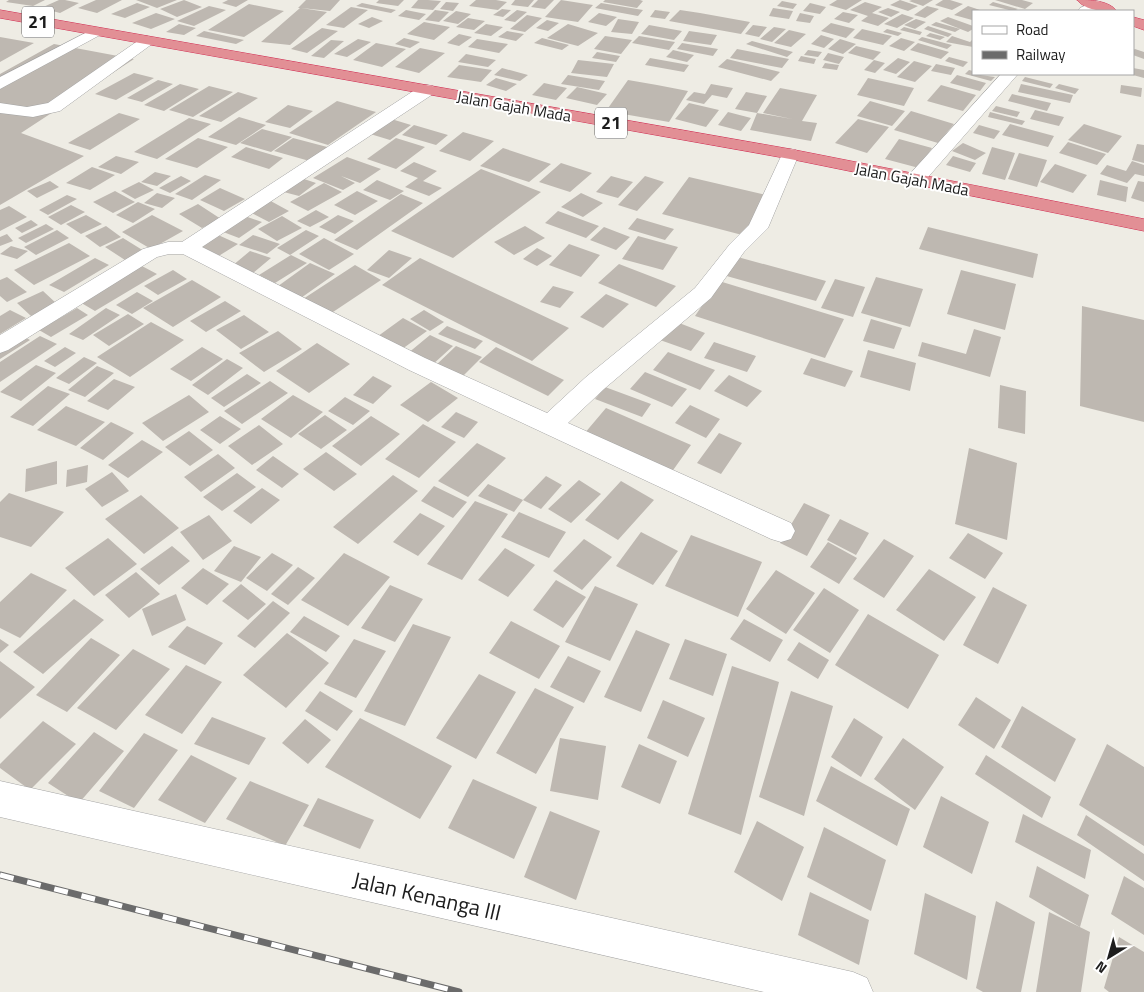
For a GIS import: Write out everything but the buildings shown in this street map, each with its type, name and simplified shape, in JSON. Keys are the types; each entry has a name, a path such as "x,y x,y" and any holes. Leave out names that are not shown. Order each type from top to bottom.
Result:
{"highway":[{"path":"1088,5 1106,10"},
{"name":"Jalan Gajah Mada","path":"0,14 76,29 790,154 1144,225"}],"street":[{"path":"0,71 76,29"},
{"path":"0,84 95,32"},
{"path":"0,108 29,114 41,113 54,107 147,41"},
{"path":"916,180 1009,75"},
{"path":"187,248 427,90"},
{"path":"550,425 595,383 703,293 737,248 758,228 790,154"},
{"path":"0,345 150,253 168,248 187,248 417,364 781,531"},
{"name":"Jalan Kenanga III","path":"0,799 853,992"}],"railway":[{"path":"0,875 459,992"}]}
